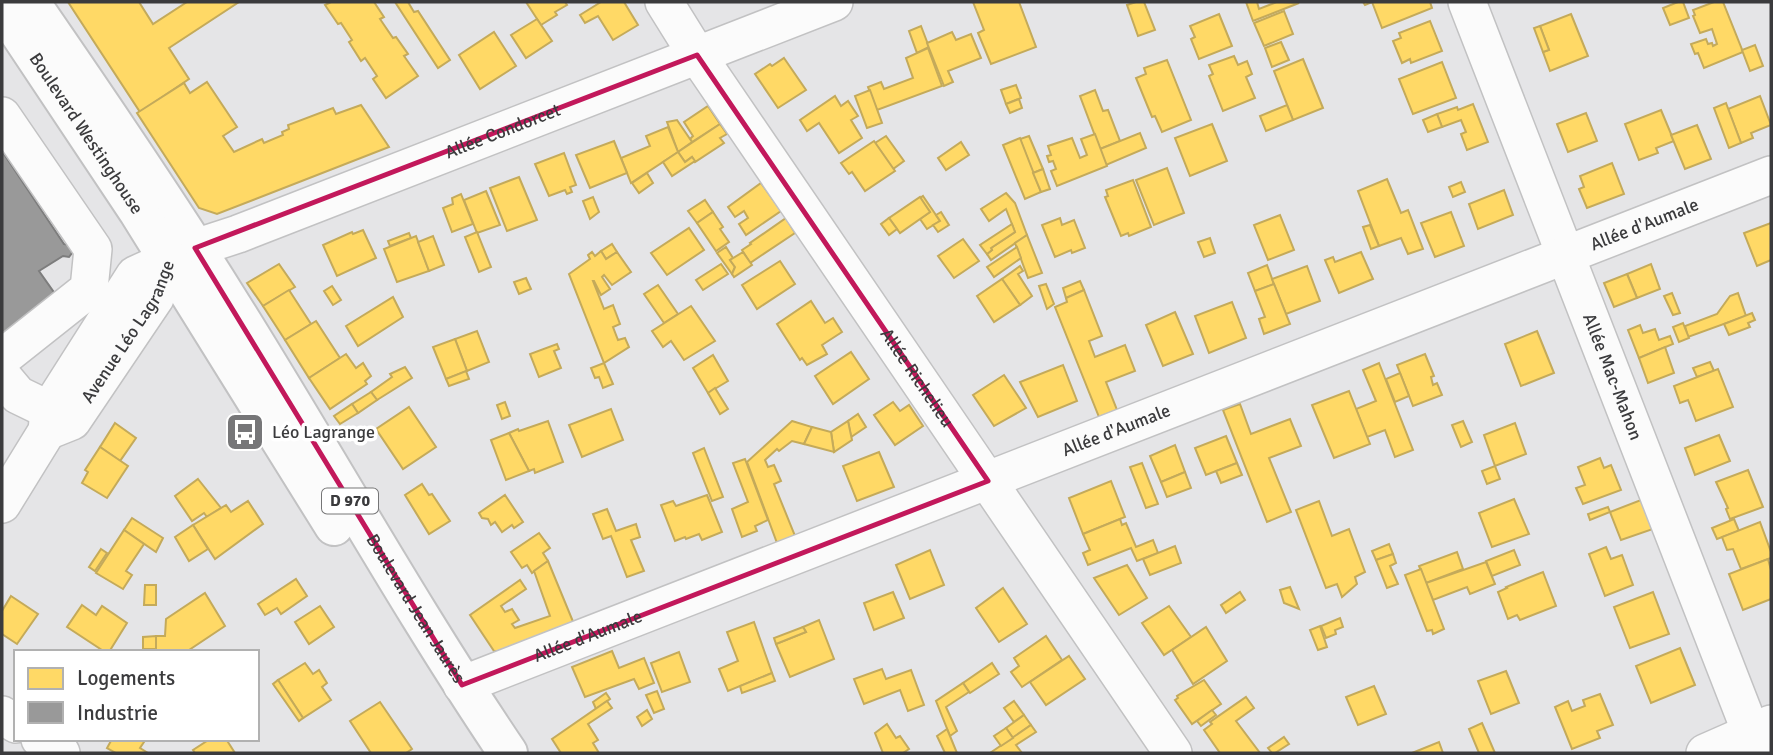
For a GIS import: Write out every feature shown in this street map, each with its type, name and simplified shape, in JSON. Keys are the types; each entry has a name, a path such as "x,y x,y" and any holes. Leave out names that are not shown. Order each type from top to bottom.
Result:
{"main road":[{"name":"Boulevard Westinghouse","path":"30,2 163,196 182,254"},
{"name":"Boulevard Westinghouse","path":"2,7 182,254"},
{"name":"Boulevard Jean Jaurès","path":"182,254 228,299 462,685 508,753"},
{"name":"Boulevard Jean Jaurès","path":"182,254 422,668 477,753"}],"street":[{"name":"Allée Richelieu","path":"664,2 697,55 1173,753"},
{"name":"Allée Condorcet","path":"182,254 834,2"},
{"name":"Allée Mac-Mahon","path":"1467,2 1565,255 1760,737"},
{"path":"2,116 93,249 89,289 2,358"},
{"name":"Allée d'Aumale","path":"462,685 1771,174"},
{"name":"Avenue Léo Lagrange","path":"6,488 135,275 182,254"},
{"path":"2,376 18,395 48,421"},
{"path":"1705,753 1760,737"},
{"path":"43,741 61,753"}],"highlighted area":[{"path":"697,55 988,481 462,685 195,248"}],"building: Logements":[{"path":"68,2 139,2 153,24 187,2 239,2 169,48 189,79 140,112"},
{"path":"331,2 374,2 384,17 380,19 408,54 404,56 418,76 386,98 373,79 377,76 365,58 361,61 349,42 352,40 325,5"},
{"path":"395,2 408,2 414,12 418,11 450,60 438,68"},
{"path":"526,2 565,2 567,5 541,25"},
{"path":"601,2 624,2 638,25 613,40 598,16 585,23 580,15"},
{"path":"973,2 1019,2 1036,47 991,64 978,33 984,30"},
{"path":"1144,2 1155,30 1138,36 1127,5"},
{"path":"1246,2 1257,2 1259,9 1277,2 1299,3 1253,21"},
{"path":"1372,2 1430,2 1432,8 1382,28"},
{"path":"1683,2 1689,18 1670,25 1663,8"},
{"path":"1714,2 1723,2 1743,52 1704,68 1691,44 1706,39 1708,44 1717,44 1712,29 1700,33 1693,10"},
{"path":"1284,11 1293,34 1264,46 1254,23"},
{"path":"1219,14 1232,46 1199,59 1191,39 1195,37 1190,26"},
{"path":"1571,14 1588,56 1550,71 1543,52 1549,50 1540,26"},
{"path":"537,19 552,41 526,58 511,35"},
{"path":"1430,21 1442,51 1411,63 1410,59 1402,63 1393,41 1401,38 1399,33"},
{"path":"921,26 929,47 917,53 909,31"},
{"path":"1540,26 1549,50 1543,52 1534,28"},
{"path":"494,32 516,66 480,89 459,55"},
{"path":"952,32 956,40 971,34 981,58 948,71 953,82 944,86 927,43"},
{"path":"1281,42 1289,60 1272,67 1265,48"},
{"path":"1755,45 1763,66 1750,71 1742,50"},
{"path":"928,48 942,86 877,110 868,87 881,82 884,89 913,78 906,58"},
{"path":"1234,56 1238,65 1247,61 1252,74 1246,77 1255,98 1223,111 1209,76 1213,74 1209,65"},
{"path":"784,58 806,90 778,108 755,74"},
{"path":"1303,59 1323,108 1293,120 1274,71"},
{"path":"1167,60 1191,120 1162,132 1155,116 1152,117 1136,78 1146,74 1144,68"},
{"path":"1442,62 1456,98 1413,114 1399,79"},
{"path":"207,82 237,127 223,136 234,152 262,139 264,143 283,135 282,132 289,129 288,125 333,108 336,114 361,105 389,147 217,214 199,208 137,113 184,83 190,93"},
{"path":"1016,85 1021,98 1006,104 1001,90"},
{"path":"870,90 882,123 867,128 855,96"},
{"path":"1095,90 1103,111 1108,110 1120,141 1100,149 1080,96"},
{"path":"835,96 841,106 848,101 858,116 851,120 862,138 839,153 819,123 807,131 800,120"},
{"path":"1760,96 1771,125 1751,133 1753,138 1741,143 1728,109"},
{"path":"1019,99 1022,108 1010,113 1006,104"},
{"path":"1726,103 1741,143 1729,148 1714,108"},
{"path":"1473,104 1488,142 1467,150 1461,134 1466,132 1461,120 1442,127 1437,114"},
{"path":"1287,105 1293,120 1266,131 1260,116"},
{"path":"708,106 720,124 692,142 690,139 693,136 684,122"},
{"path":"1661,110 1674,141 1656,148 1658,153 1639,160 1625,124"},
{"path":"1586,113 1597,141 1568,152 1557,124"},
{"path":"1437,114 1442,127 1428,132 1423,120"},
{"path":"677,120 692,142 678,152 667,122"},
{"path":"720,124 727,134 720,138 724,143 695,162 692,157 685,162 678,152"},
{"path":"1212,124 1227,161 1190,176 1175,138"},
{"path":"1697,125 1711,159 1685,169 1671,135"},
{"path":"668,127 678,152 631,183 621,158 650,146 646,136"},
{"path":"1140,133 1146,148 1106,165 1100,149"},
{"path":"1095,134 1107,166 1057,186 1051,171 1056,169 1047,156 1051,155 1048,146 1072,138 1080,158 1087,155 1081,139"},
{"path":"886,136 904,161 893,169 875,143"},
{"path":"1029,136 1043,169 1033,173 1020,139"},
{"path":"1020,138 1041,192 1025,199 1003,145"},
{"path":"614,141 627,173 590,188 576,155"},
{"path":"874,141 895,171 865,191 852,172 849,174 841,163"},
{"path":"961,142 969,155 946,170 938,158"},
{"path":"678,152 685,162 692,157 695,161 672,176 663,162"},
{"path":"564,153 576,185 570,187 572,192 567,194 565,190 549,196 535,164"},
{"path":"1612,163 1624,194 1587,208 1579,189 1584,187 1580,176"},
{"path":"1167,168 1184,213 1154,225 1136,180"},
{"path":"1043,169 1050,189 1041,192 1033,173"},
{"path":"647,173 653,183 639,193 632,183"},
{"path":"519,177 537,220 507,231 490,188"},
{"path":"1387,179 1401,213 1408,210 1423,249 1408,254 1401,238 1379,246 1358,191"},
{"path":"1133,180 1151,227 1129,236 1128,233 1121,236 1105,197 1108,196 1106,190"},
{"path":"1461,182 1465,192 1453,197 1449,187"},
{"path":"761,183 781,211 746,235 739,224 748,218 744,211 735,217 728,207"},
{"path":"1504,190 1513,215 1478,229 1469,204"},
{"path":"486,191 500,225 477,233 464,200"},
{"path":"1006,193 1015,203 1027,235 991,260 987,254 991,248 1015,232 1006,209 989,221 981,209"},
{"path":"461,194 473,224 452,232 443,208 453,204 452,198"},
{"path":"923,196 940,221 927,229 920,219 930,212 920,198"},
{"path":"593,197 599,212 590,219 583,201"},
{"path":"920,197 930,212 900,233 889,218"},
{"path":"705,200 713,212 697,223 688,211"},
{"path":"713,212 729,242 716,251 697,223"},
{"path":"941,212 949,225 938,232 933,225 940,221 936,215"},
{"path":"1451,212 1464,246 1435,257 1421,223"},
{"path":"1280,215 1294,250 1268,260 1254,225"},
{"path":"786,218 795,233 750,263 742,250"},
{"path":"889,218 897,229 889,235 881,224"},
{"path":"1060,218 1062,225 1074,220 1085,248 1072,253 1071,250 1055,257 1042,225"},
{"path":"1771,223 1771,260 1757,266 1744,233"},
{"path":"1012,224 1015,232 991,248 987,254 980,245"},
{"path":"1370,225 1379,246 1371,249 1363,227"},
{"path":"689,228 704,250 667,275 651,253"},
{"path":"363,230 376,258 337,276 323,245"},
{"path":"477,232 491,267 479,272 465,237"},
{"path":"409,233 411,238 390,246 388,241"},
{"path":"1027,235 1042,273 1028,278 1015,243"},
{"path":"416,236 429,271 397,282 384,249"},
{"path":"433,236 444,265 429,271 418,242"},
{"path":"1210,238 1215,253 1204,257 1198,242"},
{"path":"963,239 979,261 954,278 938,256"},
{"path":"612,244 617,252 606,259 601,251"},
{"path":"726,247 735,267 732,274 717,253"},
{"path":"1017,247 1021,258 994,277 987,267"},
{"path":"601,251 606,259 617,252 631,272 612,285 604,275 602,277 610,289 601,295 593,281 604,309 613,305 620,324 613,327 618,340 625,338 629,347 604,363 569,274 590,259 588,255 592,252 595,256"},
{"path":"743,252 752,265 734,277 732,274 735,267 730,260"},
{"path":"1361,252 1373,279 1339,293 1325,260 1333,257 1335,262"},
{"path":"780,261 795,284 757,309 742,285"},
{"path":"279,264 295,287 263,306 247,283"},
{"path":"721,264 728,274 703,290 696,280"},
{"path":"1651,264 1660,289 1637,298 1627,274"},
{"path":"1267,265 1274,284 1255,291 1248,273"},
{"path":"1020,266 1023,271 1018,274 1032,296 1020,305 1002,279"},
{"path":"1307,266 1320,301 1286,314 1272,279"},
{"path":"1627,274 1637,298 1614,307 1604,283"},
{"path":"526,278 531,289 519,294 514,282"},
{"path":"1002,279 1020,305 994,322 977,296"},
{"path":"1080,281 1084,290 1066,298 1063,288"},
{"path":"1046,284 1054,304 1047,309 1039,286"},
{"path":"1274,284 1290,324 1264,334 1259,319 1265,317 1255,291"},
{"path":"658,285 678,314 664,323 644,294"},
{"path":"332,286 341,300 333,305 324,291"},
{"path":"289,290 311,324 285,340 263,306"},
{"path":"1084,290 1102,336 1089,341 1095,357 1125,345 1135,371 1106,382 1117,410 1099,417 1055,307 1067,302 1066,298"},
{"path":"1672,293 1680,313 1673,315 1664,296"},
{"path":"1738,293 1746,316 1688,337 1685,326 1717,314 1730,296"},
{"path":"393,297 403,317 358,346 346,326"},
{"path":"811,301 825,323 833,318 842,332 822,345 827,354 807,365 802,358 800,360 777,324"},
{"path":"1232,302 1246,338 1209,353 1195,316"},
{"path":"691,306 715,341 684,360 671,341 663,347 652,331"},
{"path":"1175,312 1193,354 1163,366 1146,325"},
{"path":"1752,313 1755,320 1748,323 1750,327 1729,335 1724,324"},
{"path":"316,321 340,358 309,378 285,340"},
{"path":"1683,323 1689,338 1679,342 1673,327"},
{"path":"1640,325 1643,333 1655,329 1659,340 1670,336 1673,344 1639,358 1628,330"},
{"path":"477,331 489,362 467,371 455,339"},
{"path":"1537,331 1554,373 1521,386 1505,344"},
{"path":"455,339 467,371 446,379 433,347"},
{"path":"557,344 559,349 554,351 561,368 539,377 530,354"},
{"path":"1665,347 1674,373 1648,383 1639,358"},
{"path":"851,352 869,379 833,404 815,376"},
{"path":"346,354 356,368 363,363 371,376 365,381 367,384 330,409 309,378"},
{"path":"1425,354 1434,376 1431,377 1433,385 1437,383 1442,395 1413,406 1397,365"},
{"path":"713,355 728,381 708,393 693,368"},
{"path":"1710,362 1714,371 1697,377 1693,368"},
{"path":"604,363 613,384 603,388 599,377 595,378 591,368"},
{"path":"1379,363 1413,450 1395,457 1385,430 1367,437 1356,409 1376,401 1363,370"},
{"path":"1063,365 1077,401 1038,417 1020,382"},
{"path":"405,367 412,378 377,400 371,392 392,377 390,374"},
{"path":"1718,369 1733,407 1696,421 1688,400 1680,403 1674,386"},
{"path":"466,371 469,379 449,386 446,379"},
{"path":"1400,373 1409,396 1395,402 1386,379"},
{"path":"1004,375 1026,408 994,426 973,395"},
{"path":"715,388 728,409 720,414 708,393"},
{"path":"1349,391 1370,444 1334,458 1312,405"},
{"path":"371,392 377,400 358,413 352,404"},
{"path":"505,402 510,416 502,419 497,405"},
{"path":"893,402 900,411 909,405 923,426 895,445 874,415"},
{"path":"352,404 358,413 340,424 334,416"},
{"path":"1240,404 1251,434 1290,419 1301,446 1269,458 1291,512 1267,522 1223,410"},
{"path":"409,407 436,447 403,469 376,429"},
{"path":"611,409 623,440 582,457 569,425"},
{"path":"858,414 866,427 851,437 848,421"},
{"path":"548,421 563,462 535,473 534,469 529,471 509,433"},
{"path":"792,421 812,427 804,444 792,441 765,460 768,467 774,465 781,481 774,484 795,536 777,543 747,462"},
{"path":"848,421 852,440 834,452 831,432"},
{"path":"1463,421 1472,442 1461,447 1452,425"},
{"path":"115,423 136,438 120,461 100,447"},
{"path":"1515,423 1526,454 1495,466 1484,435"},
{"path":"812,427 831,432 834,452 804,444"},
{"path":"509,433 529,471 506,480 491,440"},
{"path":"1719,435 1730,461 1695,475 1685,448"},
{"path":"1226,436 1237,463 1206,475 1195,448"},
{"path":"1175,445 1185,472 1161,482 1150,456"},
{"path":"100,447 128,466 107,498 82,483 88,472 85,470"},
{"path":"704,448 723,497 712,501 693,453"},
{"path":"879,452 894,487 857,501 843,466"},
{"path":"1600,458 1604,468 1611,465 1621,490 1583,504 1576,488 1585,485 1578,467"},
{"path":"745,459 768,520 755,526 757,531 742,537 732,509 748,502 733,463"},
{"path":"1142,463 1158,504 1146,508 1130,467"},
{"path":"1237,463 1242,475 1221,483 1216,471"},
{"path":"1495,466 1500,479 1487,484 1482,471"},
{"path":"1748,470 1763,507 1730,519 1716,482"},
{"path":"1185,472 1191,488 1167,497 1161,482"},
{"path":"198,479 221,508 207,517 204,513 192,521 175,496"},
{"path":"1111,481 1125,517 1083,534 1069,498"},
{"path":"422,484 450,521 429,534 405,495"},
{"path":"505,495 523,522 502,532 495,522 491,525 488,519 482,518 479,513"},
{"path":"707,495 722,532 702,540 699,534 675,541 661,505 673,501 676,506"},
{"path":"1514,499 1529,534 1492,547 1479,513"},
{"path":"1641,500 1653,529 1621,540 1610,512"},
{"path":"248,501 263,524 215,559 193,525 226,505 231,512"},
{"path":"1319,501 1332,536 1349,529 1365,572 1355,577 1357,584 1342,597 1337,584 1326,588 1296,510"},
{"path":"1608,507 1610,512 1590,520 1588,514"},
{"path":"607,509 616,531 636,524 640,537 631,540 644,571 627,577 611,536 603,539 593,514"},
{"path":"132,518 163,538 156,552 124,530"},
{"path":"1120,519 1122,525 1126,523 1136,547 1153,540 1158,553 1137,561 1131,548 1088,565 1083,553 1090,550 1083,534"},
{"path":"1734,519 1739,531 1717,539 1712,528"},
{"path":"1760,522 1771,558 1741,569 1733,549 1727,550 1722,537"},
{"path":"193,525 208,549 189,561 175,537"},
{"path":"124,530 144,544 126,571 132,575 123,589 96,573"},
{"path":"539,533 550,548 543,553 548,561 532,573 527,565 522,568 511,552"},
{"path":"1389,544 1393,554 1376,560 1372,551"},
{"path":"1175,546 1181,563 1150,575 1143,559"},
{"path":"1606,547 1611,559 1622,555 1633,585 1605,596 1589,554"},
{"path":"101,549 107,553 95,571 89,567"},
{"path":"930,550 944,585 910,599 896,565"},
{"path":"1514,550 1520,565 1492,576 1486,561"},
{"path":"1457,552 1463,569 1426,583 1419,566"},
{"path":"1393,554 1396,563 1390,566 1398,584 1387,588 1376,560"},
{"path":"1768,559 1771,570 1771,599 1743,610 1729,574"},
{"path":"548,561 574,624 501,652 494,651 470,615 520,580 526,589 501,606 505,612 512,609 519,620 512,624 515,628 550,616 534,571"},
{"path":"1486,562 1495,584 1470,594 1467,587 1433,600 1426,583"},
{"path":"1127,565 1147,598 1119,615 1094,578"},
{"path":"1421,569 1444,629 1433,634 1432,630 1427,631 1405,575"},
{"path":"1543,572 1556,606 1520,620 1517,615 1508,619 1498,592"},
{"path":"296,579 307,596 281,614 277,608 265,615 258,604"},
{"path":"145,585 156,585 156,605 144,605"},
{"path":"1290,587 1299,609 1284,603 1280,590"},
{"path":"1003,588 1027,624 999,642 976,608"},
{"path":"893,592 904,618 874,630 864,603"},
{"path":"1240,592 1245,600 1226,613 1221,605"},
{"path":"1653,592 1669,634 1630,648 1614,607"},
{"path":"205,593 225,626 189,650 156,650 156,636 165,636 166,619"},
{"path":"11,596 38,614 17,644 2,634 2,611"},
{"path":"82,605 96,615 102,606 127,623 110,650 102,650 67,627"},
{"path":"320,606 334,627 309,644 295,622"},
{"path":"1169,606 1191,637 1164,655 1142,623"},
{"path":"1340,618 1343,627 1326,638 1321,626"},
{"path":"819,620 834,659 790,677 776,644 806,632 803,627"},
{"path":"754,622 772,673 728,691 719,669 738,661 727,632"},
{"path":"1320,626 1327,647 1318,650 1310,630"},
{"path":"803,627 806,632 776,644 774,638"},
{"path":"1206,627 1227,661 1193,684 1172,650"},
{"path":"156,636 156,649 143,649 143,637"},
{"path":"1046,636 1062,660 1022,687 1011,672 1019,666 1014,658"},
{"path":"1680,648 1695,685 1651,703 1636,666"},
{"path":"612,651 619,668 644,658 654,683 639,689 634,679 585,697 572,667"},
{"path":"679,652 690,682 662,692 651,663"},
{"path":"1069,656 1085,679 1046,705 1030,682"},
{"path":"305,663 313,674 319,670 327,683 322,687 331,700 303,718 278,680"},
{"path":"992,663 999,674 970,693 963,683"},
{"path":"882,669 886,679 911,670 924,705 908,711 900,690 864,704 854,679"},
{"path":"1506,671 1519,703 1491,714 1478,681"},
{"path":"772,673 775,681 742,693 740,686"},
{"path":"278,680 303,718 299,721 273,684"},
{"path":"1204,680 1221,704 1192,724 1175,700 1177,696"},
{"path":"963,683 969,692 946,707 957,731 950,736 936,701"},
{"path":"1374,686 1386,714 1358,725 1346,697"},
{"path":"657,691 664,709 654,713 646,695"},
{"path":"606,693 610,699 596,709 593,702"},
{"path":"1600,694 1613,725 1597,731 1600,738 1572,749 1555,707 1568,701 1572,711 1585,706 1583,700"},
{"path":"1246,697 1254,708 1236,721 1260,753 1220,753 1204,730 1212,724 1210,722"},
{"path":"607,701 612,708 588,724 598,740 593,743 599,753 561,753 552,739"},
{"path":"1014,701 1024,715 1014,722 1004,708"},
{"path":"380,702 412,749 406,753 371,753 350,721"},
{"path":"647,710 652,719 642,726 637,717"},
{"path":"1212,710 1216,715 1201,726 1197,721"},
{"path":"1024,715 1031,725 1013,738 1006,728"},
{"path":"1482,723 1495,753 1479,753 1469,729"},
{"path":"887,724 896,738 900,736 909,749 903,753 883,753 875,733"},
{"path":"1031,725 1036,732 1016,745 1022,753 990,753"},
{"path":"1006,728 1013,738 1001,746 994,736"},
{"path":"947,729 957,753 945,753 937,736"},
{"path":"1284,737 1289,744 1272,753 1268,748"},
{"path":"111,741 145,741 140,748 148,753 116,753 107,748"},
{"path":"207,741 227,741 235,753 195,753 193,750"},
{"path":"1439,742 1443,753 1412,753"}],"building: Industrie":[{"path":"2,151 64,244 73,248 69,257 63,256 39,271 58,298 2,335"}],"place":[{"name":"Léo Lagrange","path":"245,432"}]}
